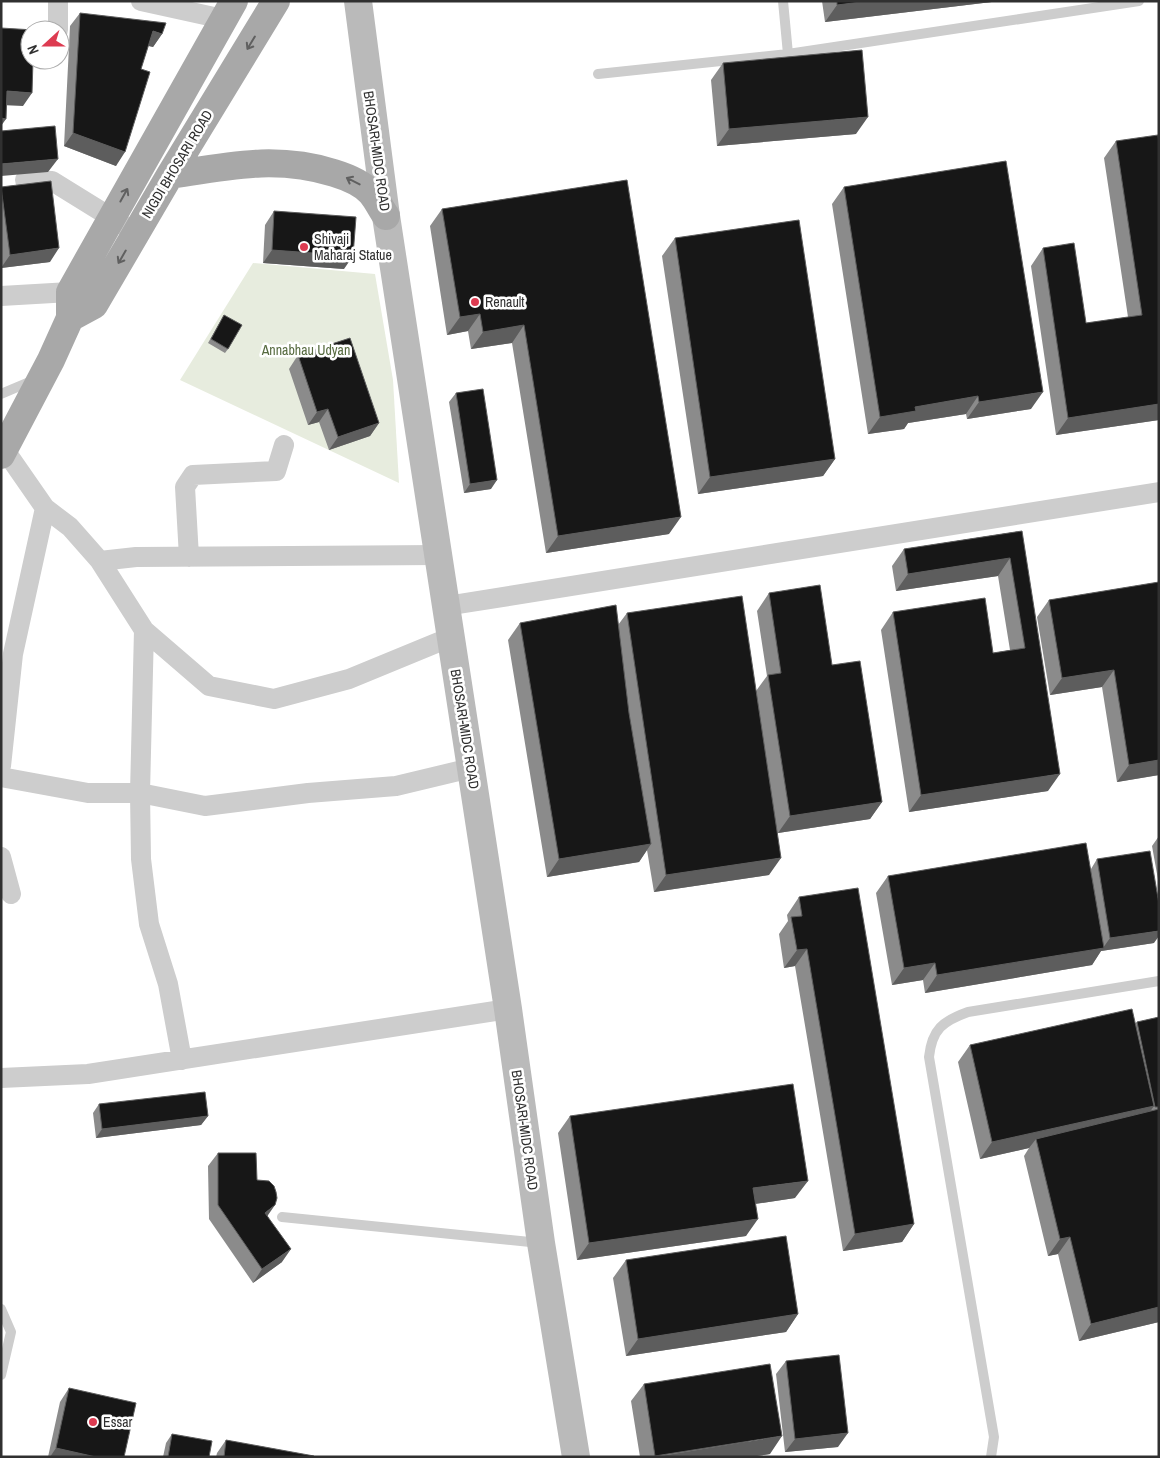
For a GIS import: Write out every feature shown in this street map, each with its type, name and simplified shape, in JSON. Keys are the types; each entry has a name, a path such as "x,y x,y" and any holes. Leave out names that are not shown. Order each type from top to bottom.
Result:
{"main road":[{"name":"NIGDI BHOSARI ROAD","path":"70,305 94,305 170,175 276,1"},
{"name":"NIGDI BHOSARI ROAD","path":"3,452 42,377 70,305 112,218 228,10"},
{"path":"170,175 244,164 292,163 308,166 344,176 358,183 371,193 386,216"}],"street":[{"path":"58,1 58,20"},
{"path":"141,1 228,10"},
{"name":"BHOSARI-MIDC ROAD","path":"358,1 386,216 508,1009 541,1243 576,1457"},
{"path":"25,180 52,181 136,233"},
{"path":"1,296 70,305"},
{"path":"189,557 185,487 193,475 276,471 284,445"},
{"path":"3,452 45,508 70,527 100,560 144,630 208,686 274,699 350,679 451,637"},
{"path":"446,606 1159,492"},
{"path":"1,766 13,654 45,508"},
{"path":"100,560 136,557 438,555"},
{"path":"144,630 140,793 142,859 149,924 168,984 182,1060"},
{"path":"1,778 88,793 140,793 205,806 308,793 396,786 471,768"},
{"path":"1,857 11,894"},
{"path":"1,1078 88,1074 508,1009"}],"lane":[{"path":"783,1 788,54"},
{"path":"598,74 788,54 1139,1"},
{"path":"1,394 42,377"},
{"path":"991,1457 994,1437 929,1057 930,1045 934,1034 948,1019 968,1012 1159,981"},
{"path":"282,1217 541,1243"},
{"path":"1,1309 11,1332 1,1375"}],"green space":[{"name":"Annabhau Udyan","path":"253,263 375,274 393,380 399,483 180,380"}],"building":[{"path":"837,1 869,1 837,5"},
{"path":"80,13 166,23 162,34 153,31 141,69 150,72 125,152 73,133"},
{"path":"1,28 20,29 20,70 33,70 32,93 7,91 6,119 1,118"},
{"path":"862,50 868,117 729,129 723,63"},
{"path":"55,126 58,159 1,164 1,131"},
{"path":"1158,135 1159,404 1068,418 1043,248 1074,243 1086,323 1142,315 1116,141"},
{"path":"1006,161 1043,392 979,402 978,396 915,407 916,411 880,417 844,187"},
{"path":"627,180 681,517 558,536 524,325 483,332 480,314 460,317 442,209"},
{"path":"51,181 59,248 10,255 1,187"},
{"path":"274,211 356,217 353,256 272,250"},
{"path":"799,220 835,459 710,477 675,238"},
{"path":"224,315 242,325 228,349 211,339"},
{"path":"350,338 379,423 338,437 328,409 317,412 298,355"},
{"path":"483,389 497,480 470,484 456,393"},
{"path":"1022,531 1060,774 921,795 893,612 985,598 993,653 1025,648 1010,558 908,574 904,549"},
{"path":"1159,582 1159,760 1129,765 1114,670 1062,678 1049,600"},
{"path":"820,585 832,665 860,661 882,802 790,816 768,675 781,673 769,593"},
{"path":"742,596 781,858 666,875 627,613"},
{"path":"616,605 629,713 651,844 559,859 520,623"},
{"path":"1086,843 1104,948 937,975 935,963 904,968 888,876"},
{"path":"1150,851 1159,904 1159,931 1110,938 1097,859"},
{"path":"858,888 914,1224 855,1234 807,949 797,950 791,917 802,916 799,897"},
{"path":"1132,1009 1154,1106 992,1142 970,1045"},
{"path":"1159,1017 1159,1107 1155,1107 1137,1022"},
{"path":"793,1084 808,1181 753,1188 758,1219 589,1243 570,1116"},
{"path":"205,1092 208,1116 102,1129 99,1104"},
{"path":"1159,1109 1159,1307 1091,1324 1070,1237 1060,1239 1036,1139"},
{"path":"218,1153 256,1153 257,1180 269,1181 274,1186 277,1198 275,1205 265,1213 291,1249 262,1269 218,1205"},
{"path":"786,1236 798,1314 638,1339 626,1260"},
{"path":"839,1355 848,1433 795,1439 786,1361"},
{"path":"770,1364 782,1436 655,1456 644,1384"},
{"path":"69,1388 136,1403 124,1457 96,1457 56,1448"},
{"path":"172,1434 212,1441 209,1457 168,1457"},
{"path":"226,1440 314,1456 314,1457 224,1457"}],"place":[{"name":"Shivaji Maharaj Statue","path":"304,247"},
{"name":"Renault","path":"475,302"},
{"name":"Essar","path":"93,1422"}]}
